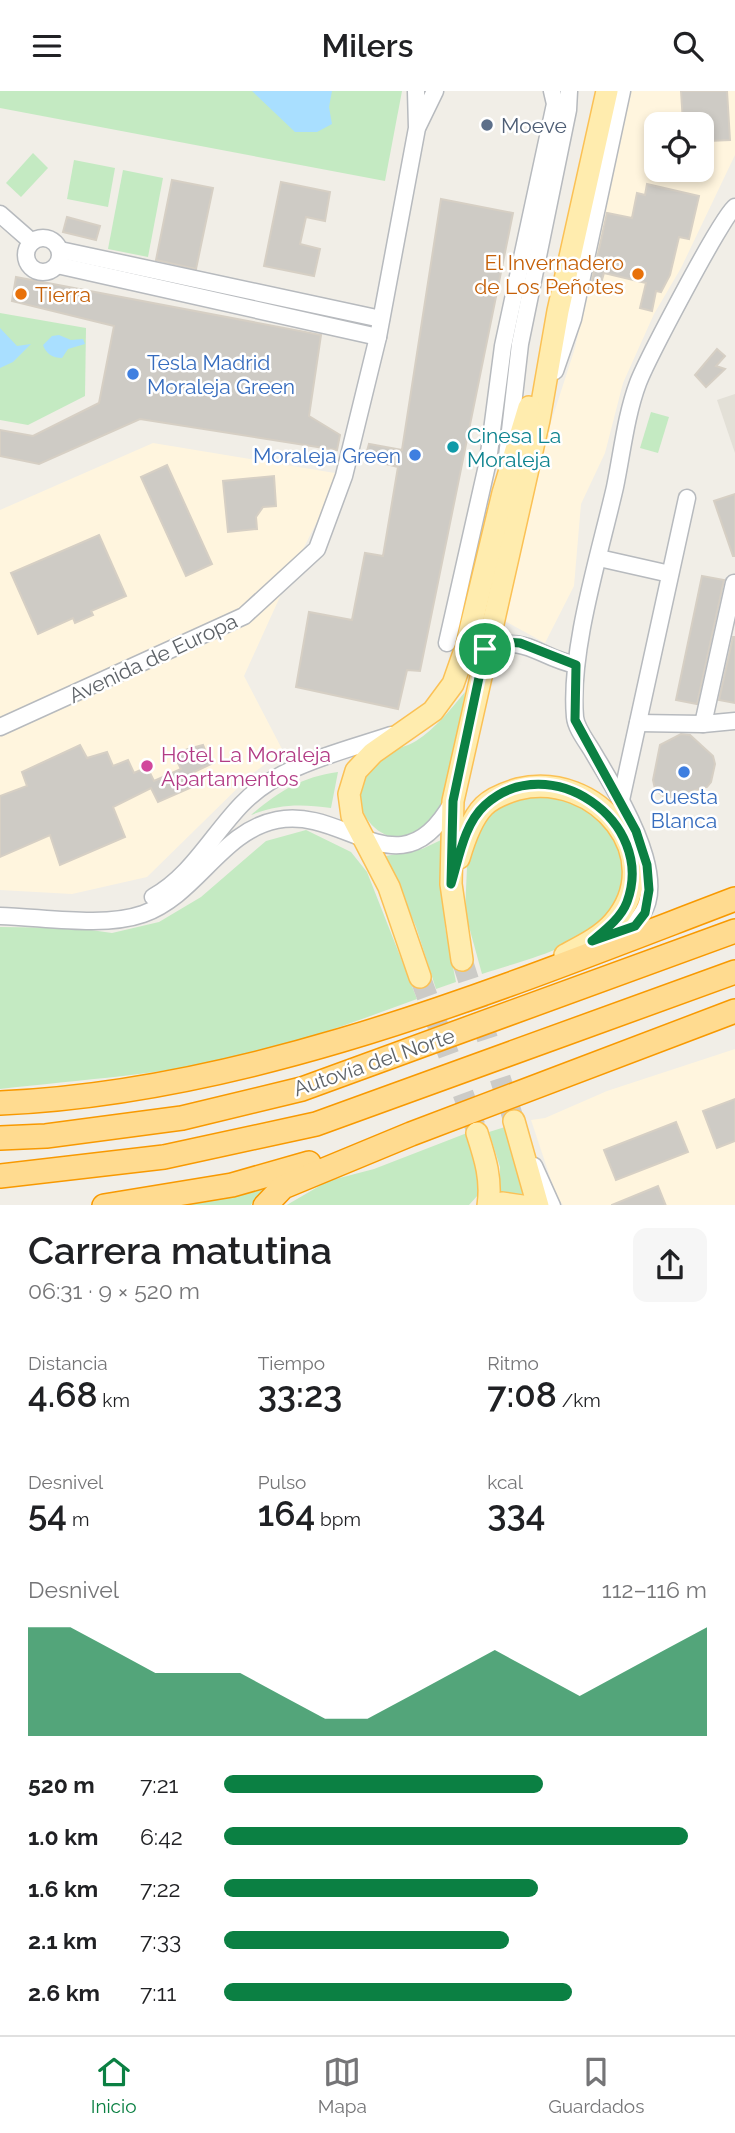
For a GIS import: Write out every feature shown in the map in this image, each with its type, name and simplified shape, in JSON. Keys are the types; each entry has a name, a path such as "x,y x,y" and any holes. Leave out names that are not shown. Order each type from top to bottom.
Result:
{"highway":[{"path":"4,1103 157,1087 306,1052 512,982 735,899"},
{"name":"Autovía del Norte","path":"0,1138 46,1136 182,1118 302,1089 735,931"},
{"name":"Autovía del Norte","path":"0,1176 164,1157 316,1124 735,972"},
{"path":"266,1205 283,1187 411,1134 735,1011"},
{"path":"110,1205 233,1185 411,1134"}],"main road":[{"path":"462,960 451,884 453,801 485,649 539,420 558,311 607,91"},
{"path":"421,977 389,887 361,838 352,816 349,794 356,771 373,753 433,711 453,684 466,646 503,493 558,311"},
{"path":"451,884 466,834 484,806 510,791 541,784 572,790 597,803 617,825 629,851 633,875 627,903 613,924 592,941 512,982"},
{"path":"514,1121 538,1205"},
{"path":"477,1133 488,1168 488,1205"},
{"path":"497,1205 515,1205"}],"street":[{"name":"Avenida de Europa","path":"0,727 240,618 317,549 344,476 378,337 416,128 416,91"},
{"name":"Avenida de Europa","path":"416,128 436,91"},
{"path":"447,643 488,461 503,347 555,104 552,91"},
{"path":"503,493 520,344 568,110 569,91"},
{"path":"539,420 573,319 622,91"},
{"path":"592,941 635,926 645,913 649,890 647,865 621,800 575,720 576,665 638,384 718,230 735,207"},
{"path":"0,214 32,242"},
{"path":"58,258 48,272 36,271 28,263 26,252 32,242 48,238 58,258 378,337"},
{"path":"58,258 381,319"},
{"path":"621,800 687,498"},
{"path":"599,558 670,574"},
{"path":"703,724 734,583"},
{"path":"485,649 505,642 520,643 576,665"},
{"path":"638,723 703,724 735,721"},
{"path":"66,918 144,902 162,892 192,865 243,803 277,776 412,728"},
{"path":"0,916 66,918 96,922 145,913 199,877 235,840 264,823 296,818 315,820 361,838 399,845 413,842 439,827 453,801"},
{"path":"514,1121 552,1205"}],"shaded area":[{"path":"631,91 735,91 735,155 681,268 654,314 623,383 605,453 581,504 574,586 545,643 503,620 542,450 575,348"},
{"path":"735,394 735,453 717,400"},
{"path":"153,443 341,474 288,579 244,676 283,751 252,774 147,877 72,894 0,890 0,510"},
{"path":"735,1049 735,1205 563,1205 557,1198 531,1120 545,1118 607,1091"}],"green space":[{"path":"0,91 402,91 385,181 0,108"},
{"path":"33,153 48,168 21,197 6,183"},
{"path":"74,160 115,168 108,207 67,199"},
{"path":"123,170 163,178 148,257 108,249"},
{"path":"0,313 86,328 85,396 28,425 0,420"},
{"path":"651,412 669,417 658,453 640,448"},
{"path":"465,692 453,765 435,818 425,829 411,837 396,838 383,833 372,825 363,812 359,798 361,782 369,766 378,757 423,736"},
{"path":"338,772 331,808 290,806 251,815 271,799 301,782"},
{"path":"525,795 560,796 596,819 617,845 623,876 612,908 587,933 544,954 482,974 465,912 467,867 477,833 493,810"},
{"path":"306,830 351,852 367,872 417,999 310,1037 244,1056 154,1072 0,1089 0,927 77,928 112,933 159,922 201,897 266,841"},
{"path":"441,840 445,927 456,982 436,989 416,927 386,856 422,849"},
{"path":"505,1127 531,1198 500,1193 500,1167 489,1132"},
{"path":"467,1133 478,1165 478,1195 469,1205 287,1205 328,1181 374,1169"},
{"path":"264,1188 251,1205 180,1205"}],"water":[{"path":"252,91 332,91 329,107 332,124 317,132 295,132"},
{"path":"0,328 17,346 31,344 13,362 0,368"},
{"path":"59,335 71,340 83,339 85,344 68,349 62,358 53,356 43,345 52,336"}],"building":[{"path":"681,91 727,91 730,140 714,141 714,112 682,112"},
{"path":"172,180 213,188 196,269 156,260"},
{"path":"281,182 330,192 325,221 306,217 300,244 320,249 314,276 264,266"},
{"path":"647,184 699,196 689,239 679,237 670,275 661,292 656,291 652,311 640,308 646,283 604,273 601,283 592,281 607,213 632,218 637,193 645,195"},
{"name":"Moraleja Green","path":"441,199 513,213 420,671 407,670 398,709 296,687 309,612 352,620 365,553 383,556 398,467 366,459 367,451 369,444 402,450"},
{"path":"67,217 100,226 96,240 63,232"},
{"name":"Moraleja Green","path":"16,277 321,335 309,416 340,435 337,450 140,419 39,464 0,456 0,430 33,436 99,403 114,326 12,301"},
{"path":"717,349 725,356 716,366 725,369 706,387 695,375"},
{"path":"167,465 212,564 186,576 141,477"},
{"path":"274,476 276,506 263,507 256,517 257,529 228,532 223,481"},
{"path":"735,494 735,556 733,556 714,501"},
{"path":"99,535 126,596 91,611 93,615 75,623 73,618 38,634 11,573"},
{"path":"702,576 724,580 697,704 676,700"},
{"path":"735,637 735,703 719,700"},
{"name":"Cuesta Blanca","path":"681,734 690,735 713,756 715,764 711,782 707,787 672,797 663,796 655,789 653,780 660,745"},
{"path":"80,745 87,758 107,752 113,766 128,760 134,773 147,767 154,781 181,769 174,755 188,749 203,745 211,764 194,772 199,784 158,802 151,788 113,807 125,837 60,865 50,835 0,857 0,796 27,786 22,772"},
{"path":"735,1099 735,1141 717,1148 703,1111"},
{"path":"676,1122 688,1152 616,1180 604,1150"},
{"path":"658,1186 666,1205 612,1205"}],"tunnel":[{"path":"462,960 514,1121"},
{"path":"420,977 475,1126"}],"place":[{"name":"Moeve","path":"487,125"},
{"name":"El Invernadero de Los Peñotes","path":"638,274"},
{"name":"Tierra","path":"21,294"},
{"name":"Tesla Madrid Moraleja Green","path":"133,374"},
{"name":"Cinesa La Moraleja","path":"453,447"},
{"name":"Moraleja Green","path":"415,455"},
{"name":"Hotel La Moraleja Apartamentos","path":"147,766"},
{"name":"Cuesta Blanca","path":"684,772"}],"route":[{"path":"505,642 520,643 554,659 576,665 575,720 621,800 636,831 647,865 649,890 645,913 635,926 592,941 613,924 627,903 633,875 629,851 617,825 597,803 572,790 541,784 510,791 484,806 466,834 451,884 453,801 485,649 505,642"}]}
